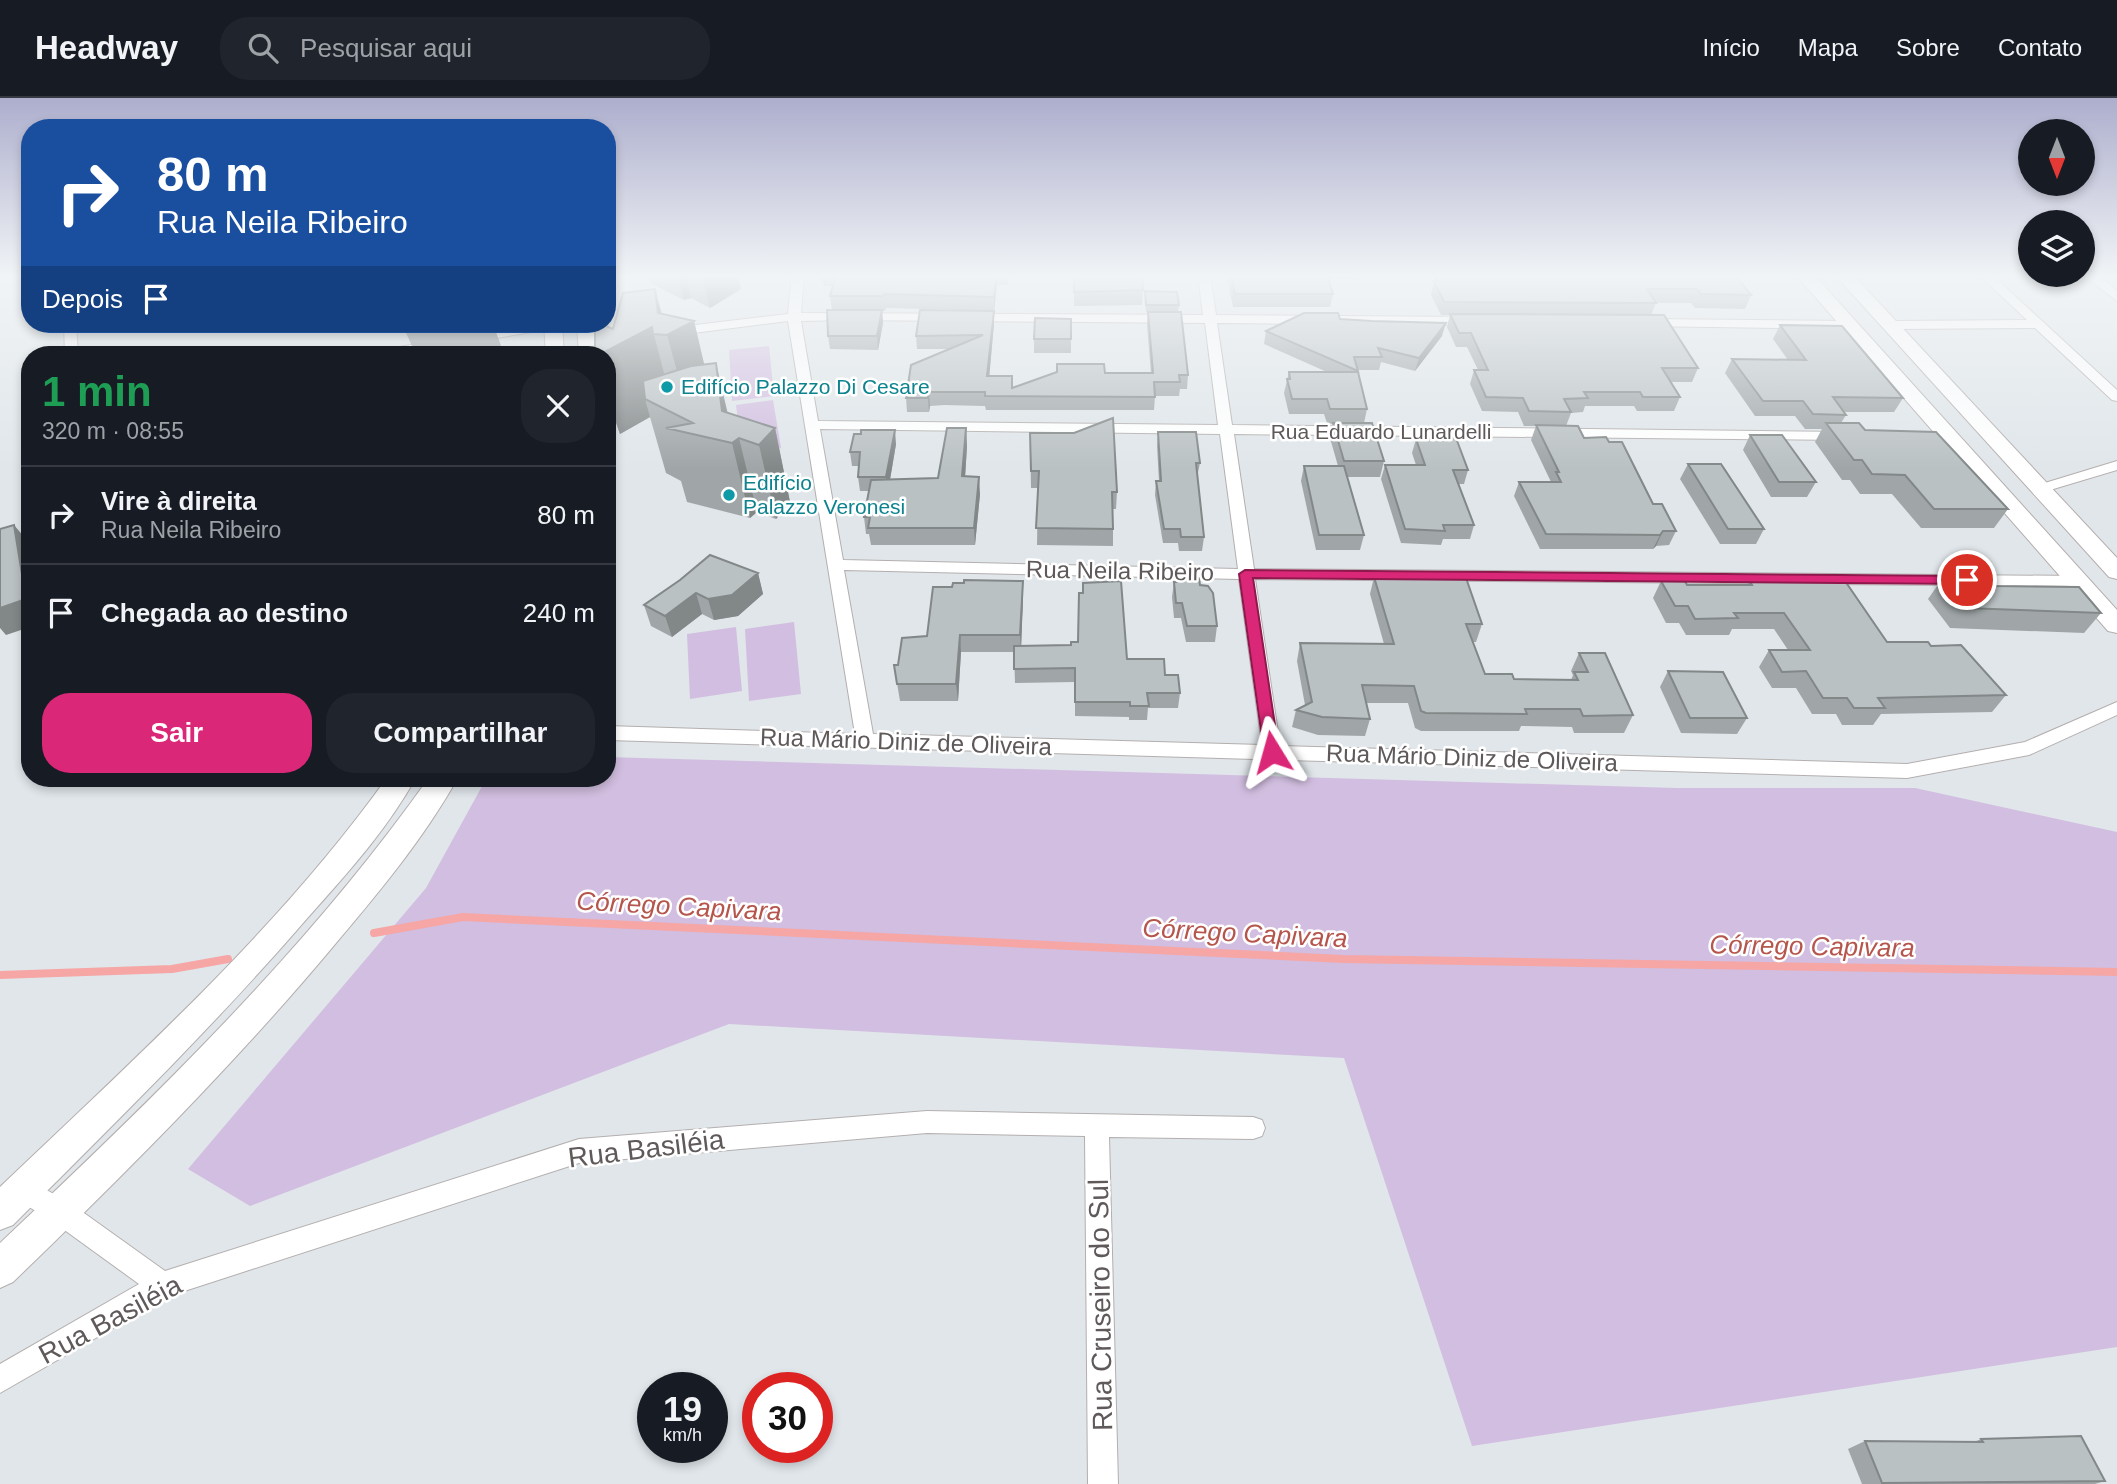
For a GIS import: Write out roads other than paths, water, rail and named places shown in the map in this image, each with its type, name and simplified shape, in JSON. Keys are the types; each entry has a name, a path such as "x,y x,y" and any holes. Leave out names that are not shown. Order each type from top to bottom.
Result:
{"street":[{"path":"428,346 464,340"},
{"path":"798,340 865,741"},
{"path":"1212,340 1228,431 1245,574 1272,752"},
{"path":"1861,340 1951,437 2117,625"},
{"path":"1905,340 2117,572"},
{"path":"2057,340 2117,397"},
{"name":"Rua Eduardo Lunardelli","path":"811,425 1854,436"},
{"path":"1923,437 1951,437"},
{"path":"2040,489 2117,464"},
{"name":"Rua Neila Ribeiro","path":"835,565 1245,574 2078,581"},
{"name":"Rua Mário Diniz de Oliveira","path":"616,733 1907,771 2029,748 2117,708"},
{"path":"0,1212 26,1190 150,1066 245,967 357,842 395,787"},
{"path":"0,1269 206,1066 300,964 387,859 437,787"},
{"name":"Rua Basiléia","path":"0,1379 163,1285 579,1151 927,1122 1252,1128"},
{"name":"Rua Cruseiro do Sul","path":"1097,1125 1103,1484"},
{"path":"26,1190 62,1210 124,1261 163,1285"}],"waterway":[{"name":"Córrego Capivara","path":"374,933 463,917 1343,959 2117,972"},
{"name":"Córrego Capivara","path":"0,975 172,969 228,959"}],"place":[{"name":"Edifício Palazzo Di Cesare","path":"667,387"},
{"name":"Edifício Palazzo Veronesi","path":"729,495"}]}
